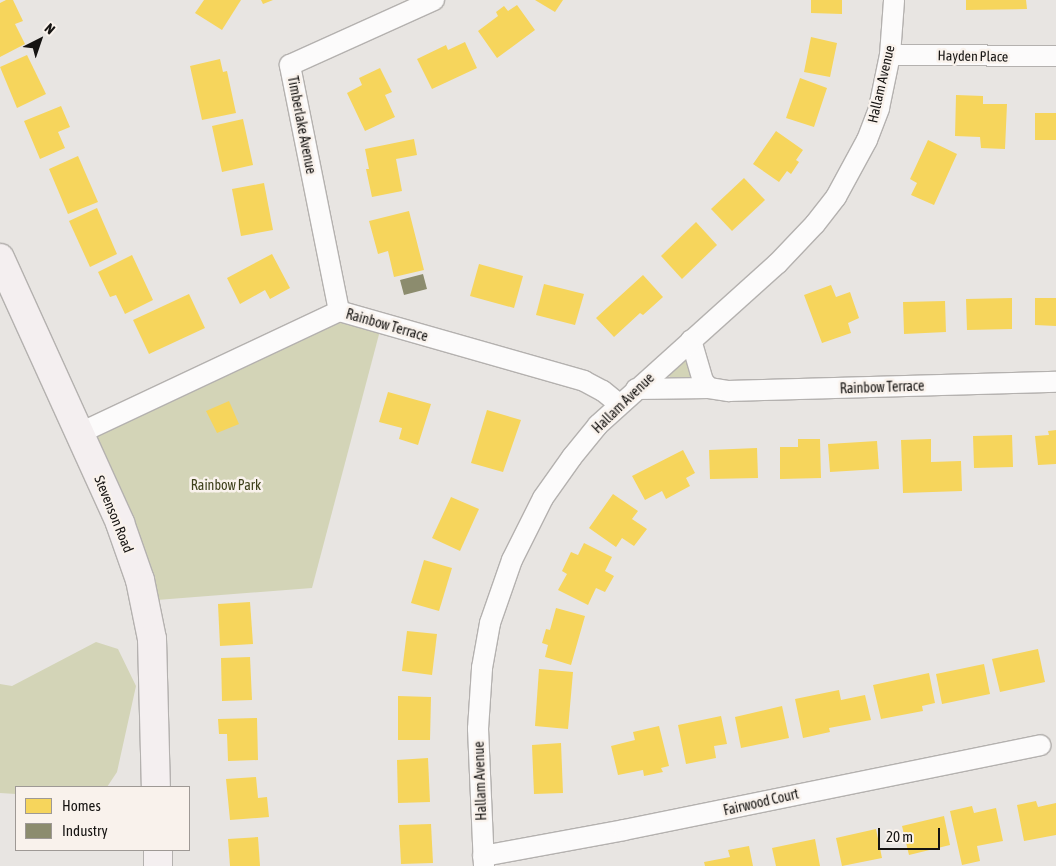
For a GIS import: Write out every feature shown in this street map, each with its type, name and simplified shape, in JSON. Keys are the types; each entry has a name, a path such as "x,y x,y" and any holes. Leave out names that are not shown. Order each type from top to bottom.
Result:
{"main road":[{"name":"Stevenson Road","path":"0,258 120,524 140,580 152,639 156,786"},
{"path":"158,851 158,866"}],"street":[{"name":"Timberlake Avenue","path":"339,311 290,65 434,0"},
{"name":"Hallam Avenue","path":"483,861 478,729 482,668 490,623 512,560 543,498 577,450 619,404 777,264 815,224 836,197 867,140 878,108 890,55 894,0"},
{"name":"Hayden Place","path":"890,55 1056,56"},
{"name":"Rainbow Terrace","path":"80,433 339,311 584,381 603,391 619,404"},
{"path":"691,340 703,382 709,388"},
{"name":"Rainbow Terrace","path":"636,389 709,388 729,391 1056,382"},
{"name":"Fairwood Court","path":"483,861 1040,745"}],"green space":[{"name":"Rainbow Park","path":"339,311 382,323 312,588 144,601 80,433"},
{"path":"686,359 692,377 670,377 668,375"},
{"path":"96,642 118,649 136,686 117,772 108,786 15,786 15,794 0,793 0,684 12,686"}],"building: Homes":[{"path":"6,0 13,0 23,21 15,24 25,44 0,57 0,3"},
{"path":"204,0 241,0 222,30 195,13"},
{"path":"261,0 273,0 263,4"},
{"path":"535,0 563,0 555,12"},
{"path":"811,0 842,0 842,14 811,13"},
{"path":"966,0 1026,0 1027,9 966,10"},
{"path":"517,5 535,30 497,58 478,31 498,16 496,12 504,6 508,11"},
{"path":"811,37 837,43 830,77 804,72"},
{"path":"465,42 477,68 432,89 417,59 446,45 448,50"},
{"path":"27,55 46,94 17,108 0,67"},
{"path":"220,59 223,72 227,71 236,113 202,120 190,66"},
{"path":"380,68 392,92 385,95 395,117 365,131 347,93 362,85 359,78"},
{"path":"800,78 827,88 814,127 786,118"},
{"path":"956,95 983,96 983,104 1007,104 1005,149 981,148 980,137 955,136"},
{"path":"61,106 70,127 58,132 65,148 40,159 24,121"},
{"path":"1035,113 1056,113 1056,140 1035,140"},
{"path":"243,119 253,165 222,172 212,126"},
{"path":"776,131 803,150 796,160 799,162 791,174 787,171 779,182 753,164"},
{"path":"414,139 417,155 396,159 402,191 372,197 366,169 369,169 365,149"},
{"path":"928,140 957,154 934,205 911,195 917,183 910,179"},
{"path":"78,156 98,202 68,214 49,169"},
{"path":"744,178 765,200 732,231 711,209"},
{"path":"264,183 273,230 241,236 232,189"},
{"path":"97,208 117,254 90,267 69,221"},
{"path":"409,211 424,270 394,277 388,251 378,254 369,221"},
{"path":"696,222 717,245 682,279 661,256"},
{"path":"272,254 290,288 270,299 265,290 240,304 227,278"},
{"path":"132,255 153,300 125,314 116,295 110,297 98,272"},
{"path":"479,264 523,276 514,308 470,296"},
{"path":"643,275 663,297 643,315 640,313 614,337 596,318"},
{"path":"544,284 584,294 575,325 536,315"},
{"path":"831,285 836,297 850,292 859,318 848,323 851,333 822,343 804,295"},
{"path":"189,294 205,328 149,354 133,320"},
{"path":"1012,298 1012,329 967,330 966,299"},
{"path":"1035,298 1056,298 1056,326 1035,325"},
{"path":"945,301 946,332 904,334 903,302"},
{"path":"388,392 431,404 418,445 399,439 402,428 379,422"},
{"path":"229,401 239,424 217,433 206,411"},
{"path":"487,410 521,420 503,472 471,463"},
{"path":"1056,430 1056,464 1038,465 1035,436 1049,435 1048,431"},
{"path":"1012,435 1013,467 974,468 973,436"},
{"path":"798,439 820,439 821,478 780,479 780,447 798,447"},
{"path":"931,439 931,462 961,461 962,491 903,493 901,440"},
{"path":"877,441 879,469 830,472 828,444"},
{"path":"757,448 758,478 710,479 709,450"},
{"path":"683,450 695,473 686,478 690,486 666,499 662,491 645,500 632,476"},
{"path":"613,494 638,511 632,519 647,529 634,546 622,538 616,547 589,528"},
{"path":"451,497 479,509 460,551 432,538"},
{"path":"584,543 612,557 605,571 614,576 605,592 596,588 588,605 558,590 567,574 562,571 571,552 578,555"},
{"path":"424,560 452,568 439,611 411,603"},
{"path":"250,602 253,644 220,646 218,604"},
{"path":"556,608 585,616 571,665 545,657 548,645 542,643 546,629 550,630"},
{"path":"407,631 437,634 432,675 402,671"},
{"path":"1038,649 1045,682 1000,692 992,659"},
{"path":"250,657 252,700 222,701 221,658"},
{"path":"984,664 990,694 942,704 936,674"},
{"path":"539,669 573,672 568,729 535,726"},
{"path":"929,673 935,703 922,706 923,711 881,719 873,685"},
{"path":"839,690 841,700 865,695 871,720 829,728 830,732 803,738 795,699"},
{"path":"398,696 431,697 430,740 398,740"},
{"path":"782,706 789,738 741,748 735,717"},
{"path":"721,716 727,744 714,746 716,758 686,764 678,725"},
{"path":"257,718 258,760 228,761 227,734 219,734 218,719"},
{"path":"659,726 669,766 661,768 663,772 644,776 643,770 618,775 611,746 635,740 633,732"},
{"path":"561,743 563,793 534,794 532,745"},
{"path":"428,758 430,802 398,803 397,760"},
{"path":"256,777 258,798 267,797 269,817 230,820 226,779"},
{"path":"1036,801 1038,807 1056,803 1056,835 1024,841 1017,805"},
{"path":"972,806 974,813 996,808 1003,841 977,846 980,861 962,865 950,811"},
{"path":"944,816 950,845 909,855 902,826"},
{"path":"431,824 433,863 401,864 399,825"},
{"path":"876,829 882,858 842,866 836,838"},
{"path":"258,837 260,866 230,866 228,839"},
{"path":"815,839 820,866 776,866 772,848"},
{"path":"749,846 753,866 705,866 704,862 730,857 728,850"}],"building: Industry":[{"path":"423,274 427,289 404,295 400,280"}]}
